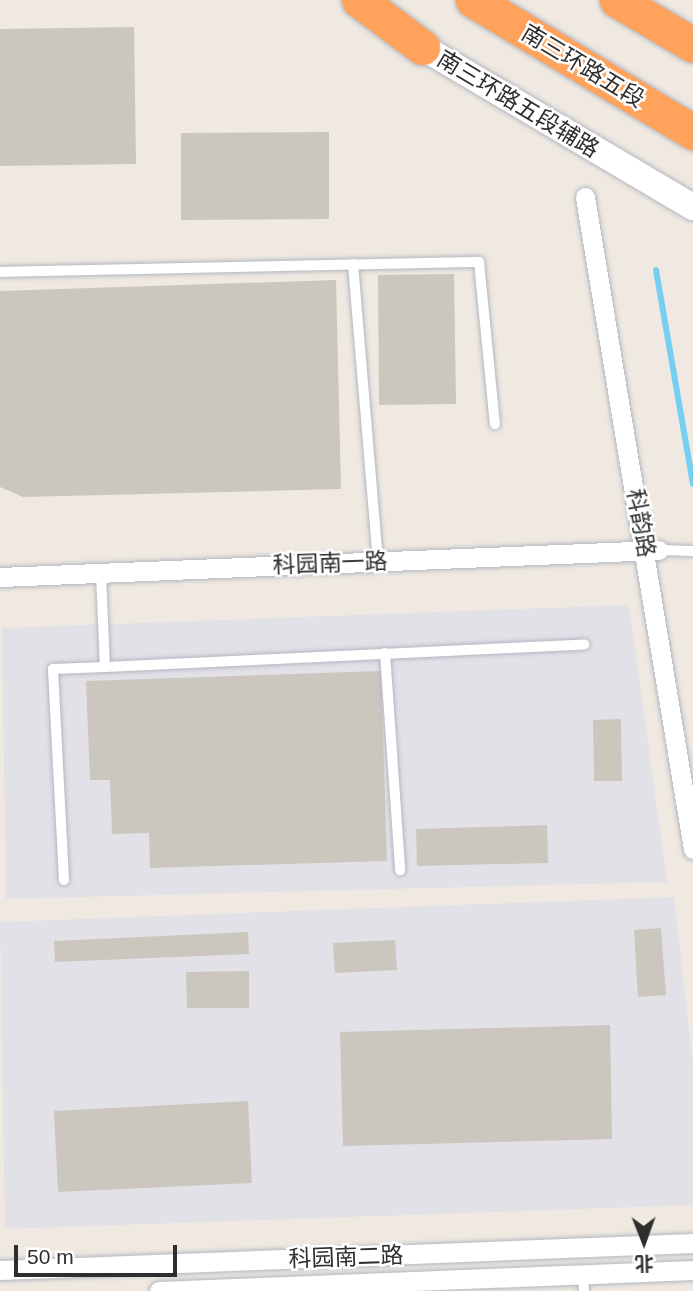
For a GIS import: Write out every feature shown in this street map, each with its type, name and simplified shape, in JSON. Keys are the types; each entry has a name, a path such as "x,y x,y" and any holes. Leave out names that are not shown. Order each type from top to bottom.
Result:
{"highway":[{"path":"359,0 422,47"},
{"name":"南三环路五段","path":"473,0 693,132"},
{"path":"617,0 693,46"}],"main road":[{"name":"南三环路五段辅路","path":"343,0 693,207"}],"street":[{"name":"科韵路","path":"585,197 653,551 693,849"},
{"name":"科园南一路","path":"0,577 653,551"},
{"name":"科园南二路","path":"0,1270 693,1243"},
{"name":"科园南二路","path":"159,1291 583,1282 693,1270"}],"lane":[{"path":"0,272 479,262 495,424"},
{"path":"353,264 378,561"},
{"path":"653,551 693,551"},
{"path":"100,573 105,667"},
{"path":"64,880 53,669 584,644"},
{"path":"385,653 400,870"}],"shaded area":[{"path":"629,605 667,882 6,899 2,628"},
{"path":"674,897 693,1065 693,1205 5,1229 0,922"}],"building":[{"path":"134,27 136,164 0,166 0,29"},
{"path":"329,132 329,219 181,220 181,133"},
{"path":"454,274 456,404 379,405 378,275"},
{"path":"336,280 341,489 23,497 0,487 0,291"},
{"path":"381,671 387,861 150,868 149,833 112,834 110,780 90,780 86,681"},
{"path":"621,719 622,781 594,781 593,720"},
{"path":"547,825 548,863 417,866 416,829"},
{"path":"661,928 666,995 638,997 634,930"},
{"path":"248,932 249,954 55,962 54,941"},
{"path":"395,940 397,970 335,973 333,943"},
{"path":"249,971 249,1008 187,1008 186,972"},
{"path":"610,1025 612,1139 343,1146 340,1032"},
{"path":"248,1101 252,1183 58,1192 54,1111"}],"waterway":[{"path":"656,270 693,484"}]}
